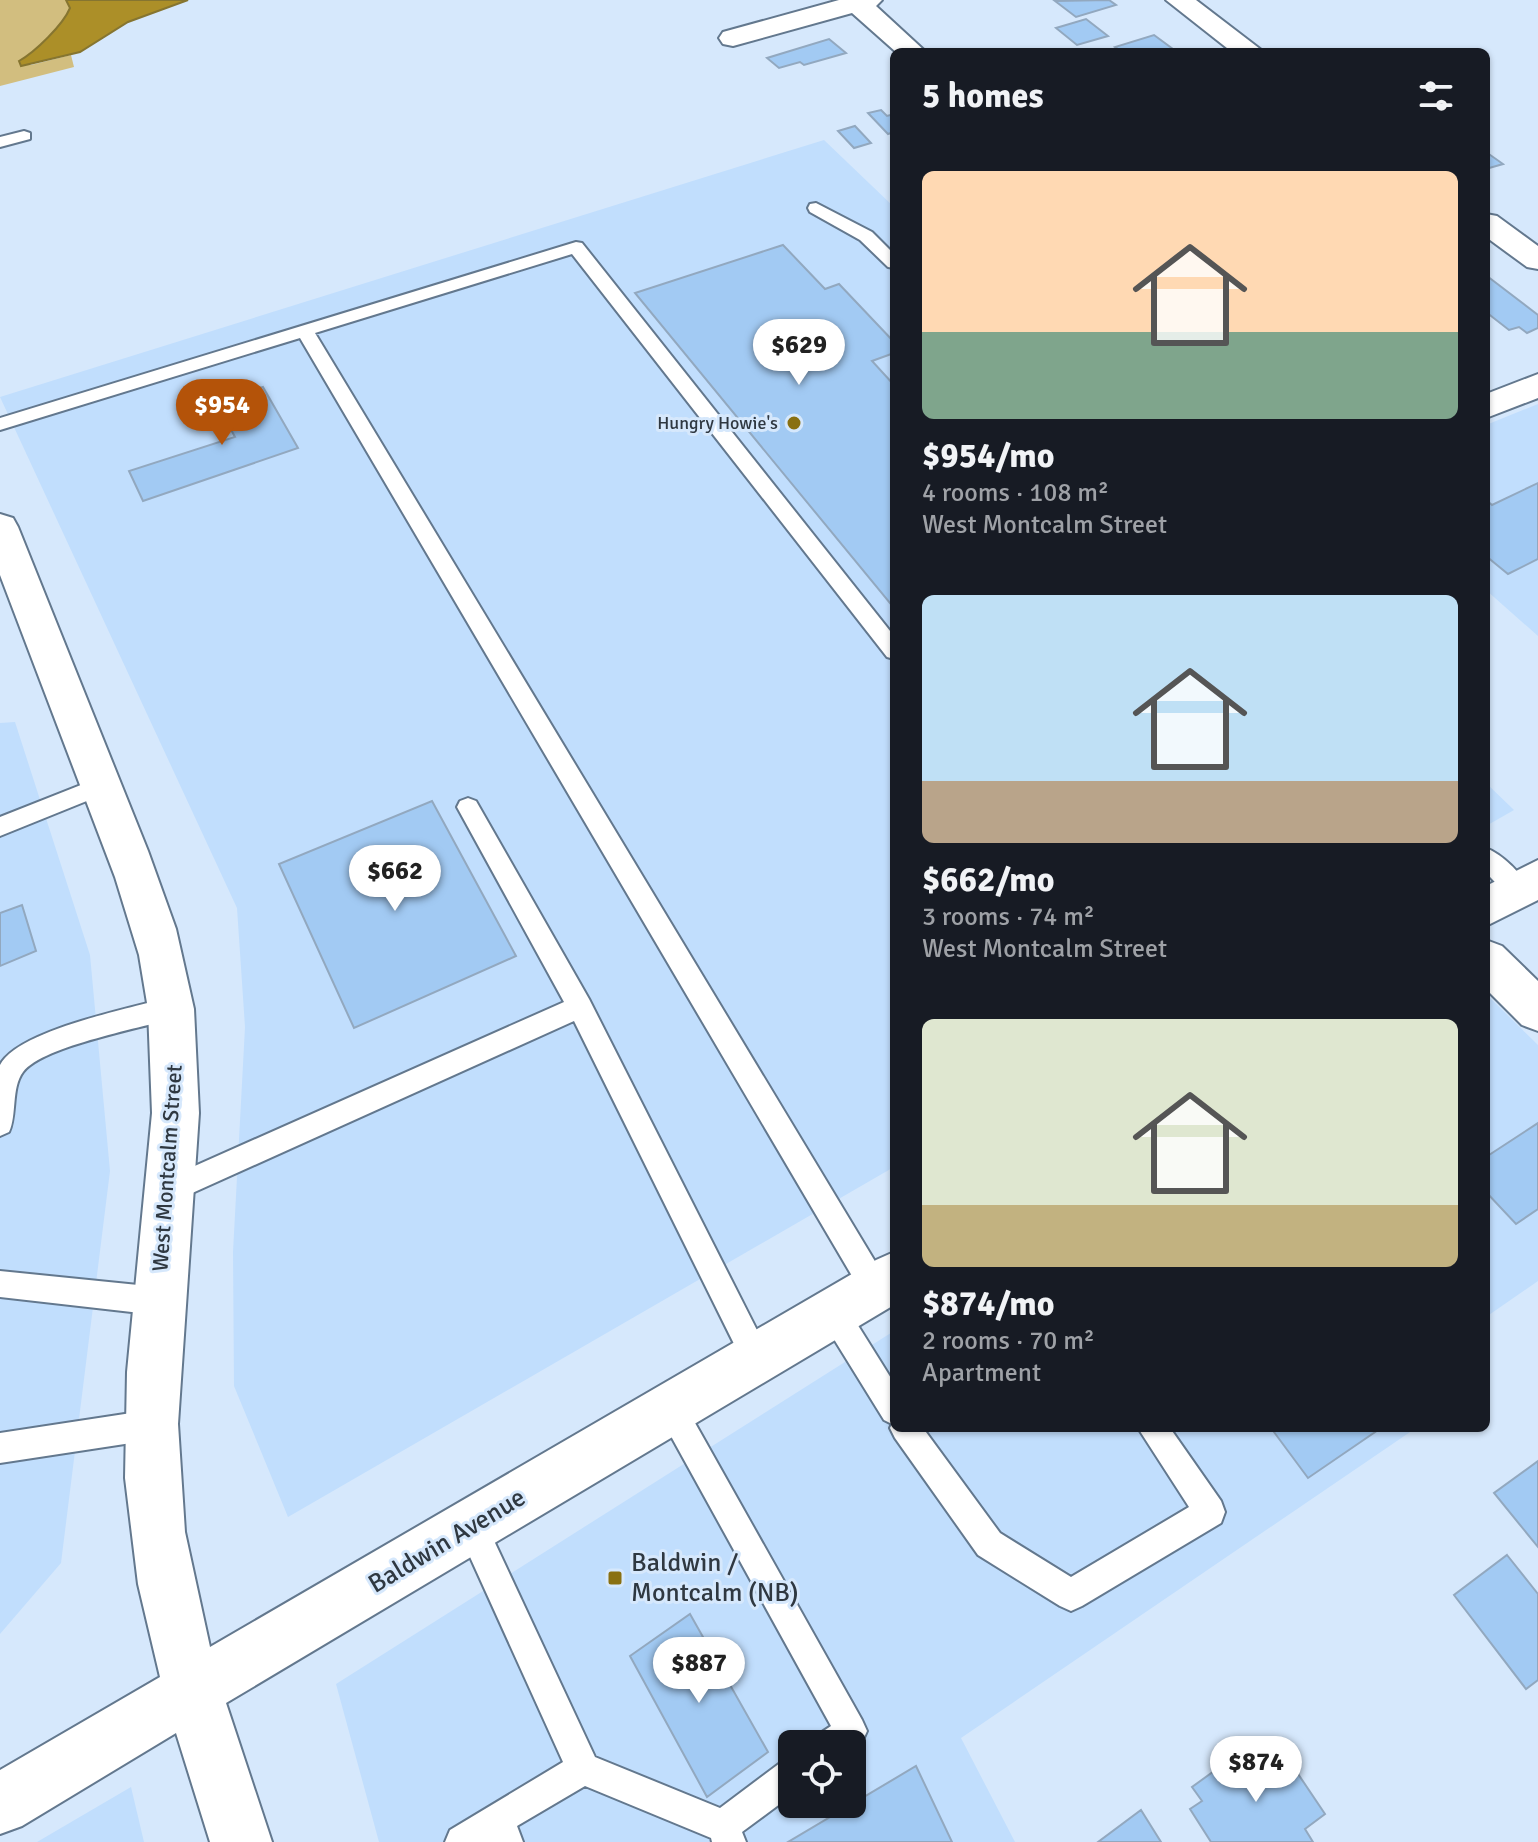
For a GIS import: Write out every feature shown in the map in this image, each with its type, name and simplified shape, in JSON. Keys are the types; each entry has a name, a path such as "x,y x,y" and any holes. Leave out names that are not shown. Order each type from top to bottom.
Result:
{"main road":[{"path":"1179,0 1245,48"},
{"path":"733,38 859,1 908,48"},
{"path":"1490,226 1538,260"},
{"name":"West Montcalm Street","path":"0,527 8,571 101,786 161,951 171,1008 175,1061 170,1190 158,1301 151,1425 157,1545 193,1690 241,1842"},
{"path":"1490,963 1538,1011"},
{"name":"Baldwin Avenue","path":"0,1804 868,1292"}],"lane":[{"path":"0,142 24,136"},
{"path":"816,208 866,236 890,259"},
{"path":"0,424 576,247 890,646"},
{"path":"305,331 868,1292 890,1392"},
{"path":"0,827 101,786"},
{"path":"468,807 580,1007 756,1358"},
{"path":"1490,863 1514,892"},
{"path":"170,1190 580,1007"},
{"path":"0,1124 8,1077 15,1062 35,1050 70,1037 171,1008"},
{"path":"0,1284 158,1301"},
{"path":"671,1408 850,1730"},
{"path":"0,1448 151,1425"},
{"path":"908,1432 989,1544 1071,1595 1210,1512 1156,1432"},
{"path":"471,1526 583,1769 726,1834 778,1788"},
{"path":"462,1842 502,1831 583,1769"}],"shaded area":[{"path":"0,0 66,0 70,8 61,22 41,45 20,61 31,65 71,55 74,67 0,86"},
{"path":"66,0 188,0 128,22 80,52 21,66 19,61 48,38 66,15 70,8"},
{"path":"824,140 890,203 890,1169 288,1517 234,1386 233,1252 245,1027 237,908 0,397"},
{"path":"1538,404 1538,636 1490,594 1490,423"},
{"path":"15,722 90,955 110,1171 61,1563 0,1634 0,723"},
{"path":"1490,787 1514,810 1490,824"},
{"path":"1490,998 1538,1045 1538,1281 1490,1314"},
{"path":"890,1334 890,1432 1410,1432 961,1738 1015,1842 379,1842 336,1684"},
{"path":"131,1787 144,1842 37,1842"}],"building":[{"path":"1109,0 1116,5 1076,17 1055,1"},
{"path":"1086,19 1108,36 1077,45 1056,28"},
{"path":"1154,35 1172,48 1116,48"},
{"path":"829,39 846,53 804,65 800,62 779,68 767,58"},
{"path":"881,110 890,115 890,133 888,134 868,113"},
{"path":"855,126 871,143 854,148 838,131"},
{"path":"1490,155 1503,164 1490,168"},
{"path":"783,245 825,289 839,284 890,338 890,354 872,361 890,381 890,603 635,293"},
{"path":"1490,278 1538,315 1538,328 1527,333 1519,327 1509,330 1490,315"},
{"path":"263,387 298,448 143,501 129,471 235,437 216,402"},
{"path":"1538,483 1538,559 1508,574 1490,559 1490,503"},
{"path":"432,801 516,956 354,1028 279,864"},
{"path":"22,905 36,951 0,966 0,913"},
{"path":"1538,1123 1538,1209 1516,1224 1490,1196 1490,1154"},
{"path":"1274,1432 1375,1432 1308,1478"},
{"path":"1538,1461 1538,1547 1494,1493"},
{"path":"1507,1555 1538,1594 1538,1680 1526,1689 1454,1595"},
{"path":"690,1614 768,1752 707,1797 630,1656"},
{"path":"1239,1753 1248,1766 1258,1758 1266,1771 1286,1756 1325,1814 1305,1829 1313,1842 1211,1842 1190,1809 1202,1801 1192,1787"},
{"path":"916,1766 952,1842 788,1842 828,1818 866,1818 866,1796"},
{"path":"1141,1810 1161,1842 1098,1842"}],"place":[{"name":"Hungry Howie's","path":"794,423"},
{"name":"Baldwin / Montcalm (NB)","path":"615,1578"}]}
